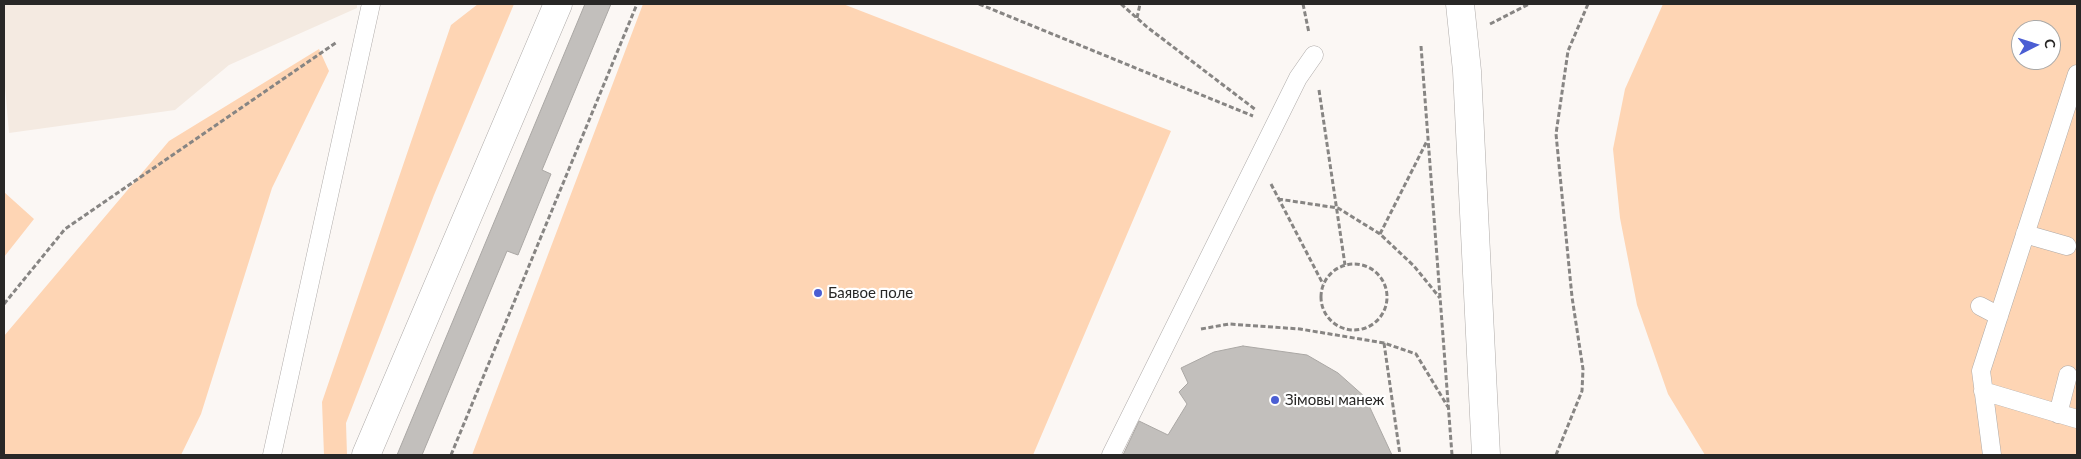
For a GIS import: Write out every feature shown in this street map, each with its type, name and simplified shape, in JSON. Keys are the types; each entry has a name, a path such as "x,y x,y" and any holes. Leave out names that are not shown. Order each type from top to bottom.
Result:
{"street":[{"path":"366,455 558,4"},
{"path":"1460,4 1464,37 1486,455"}],"lane":[{"path":"272,455 371,4"},
{"path":"1111,455 1274,125 1298,78 1314,55"},
{"path":"1992,455 1981,371 2077,74"},
{"path":"2026,234 2067,246"},
{"path":"1980,306 1999,316"},
{"path":"2058,414 2068,376"},
{"path":"1983,392 2077,419"}],"path":[{"path":"451,455 637,4"},
{"path":"979,4 1274,125"},
{"path":"1121,4 1274,125"},
{"path":"1137,18 1140,4"},
{"path":"1303,4 1314,55 1346,265"},
{"path":"1464,37 1529,4"},
{"path":"1556,455 1582,391 1583,369 1572,297 1556,134 1568,50 1588,4"},
{"path":"4,304 65,229 368,22"},
{"path":"1421,46 1452,455"},
{"path":"1380,234 1428,140"},
{"path":"1258,159 1323,284"},
{"path":"1278,199 1338,208 1380,234 1414,266 1440,298"},
{"path":"1346,265 1366,266 1382,280 1386,290 1384,311 1378,320 1359,329 1349,329 1331,321 1325,313 1321,294 1323,284 1336,269 1346,265"},
{"path":"1170,334 1229,324 1300,329 1384,343 1416,354 1448,408"},
{"path":"1348,337 1349,329"},
{"path":"1384,343 1400,455"}],"shaded area":[{"path":"4,4 357,4 357,8 229,65 175,110 9,133 4,75"},
{"path":"478,4 514,4 434,195 346,423 347,455 324,455 322,402 451,25"},
{"name":"Баявое поле","path":"643,4 843,4 1171,131 1033,455 472,455"},
{"path":"1663,4 2077,4 2077,455 1705,455 1668,394 1637,305 1620,218 1613,149 1625,89"},
{"path":"319,49 329,71 272,188 201,414 181,455 4,455 4,336 169,141"},
{"path":"4,192 34,219 4,257"}],"building":[{"path":"585,4 611,4 542,170 551,174 518,255 507,251 422,455 397,455"},
{"name":"Зімовы манеж","path":"1243,346 1307,355 1338,373 1365,397 1392,455 1123,455 1139,421 1168,435 1187,404 1179,392 1188,383 1181,368 1214,352"}],"place":[{"name":"Баявое поле","path":"818,293"},
{"name":"Зімовы манеж","path":"1275,400"}]}
